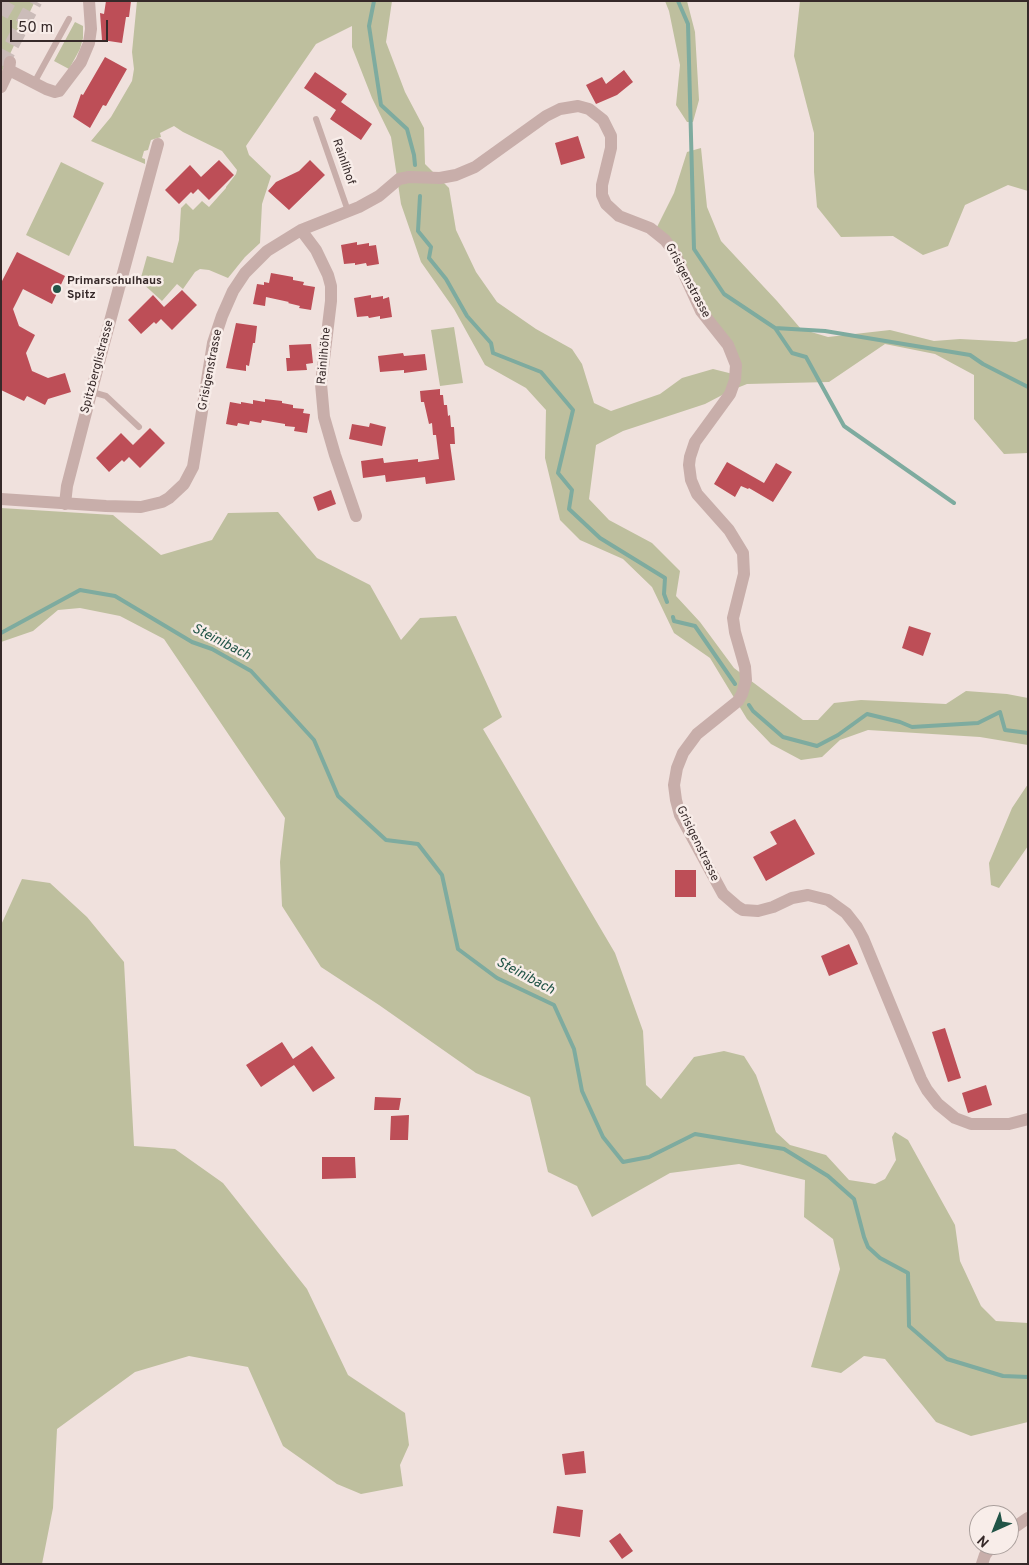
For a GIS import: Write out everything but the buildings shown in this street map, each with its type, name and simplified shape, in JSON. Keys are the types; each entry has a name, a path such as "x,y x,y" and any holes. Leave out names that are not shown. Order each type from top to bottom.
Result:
{"street":[{"path":"1,87 9,66 46,89 55,92 59,91 81,62 89,43 91,29 89,1"},
{"name":"Grisigenstrasse","path":"1,499 141,507 162,502 177,491 193,467 213,343 222,316 233,291 245,273 267,250 301,230 348,212 379,196 399,179 409,177 440,178 456,175 475,167 560,108 571,106 584,107 595,112 603,120 609,131 611,143 602,185 602,195 606,204 619,216 650,228 665,240 674,252 701,311 728,345 736,365 735,380 730,394 695,442 688,465 691,480 697,494 730,530 742,553 744,574 734,611 734,624 745,668 746,680 738,701 697,734 683,753 677,768 674,785 680,816 718,887 726,898 738,908 758,911 798,896 814,895 833,903 852,919 863,938 921,1078 927,1090 938,1104 956,1118 971,1124 1009,1124 1028,1119"},
{"name":"Spitzberglistrasse","path":"65,504 67,486 158,144"},
{"name":"Rainlihöhe","path":"301,230 316,250 331,286 331,301 321,384 327,426 356,516"}],"lane":[{"path":"34,83 69,19"},
{"name":"Rainlihof","path":"316,119 348,212"},
{"path":"92,392 106,396 139,427"}],"green space":[{"path":"1,1 35,1 2,71 1,70"},
{"path":"137,1 392,1 386,42 405,92 424,128 425,164 449,188 456,230 476,272 497,302 536,329 572,349 582,364 594,403 611,411 660,394 682,378 713,369 733,374 728,392 705,404 623,431 596,445 589,499 609,520 652,543 680,571 676,596 700,622 734,668 803,720 818,720 834,703 861,700 946,704 966,691 1007,694 1028,698 1028,745 980,737 868,730 840,740 822,757 801,760 771,744 747,719 710,658 674,633 652,587 623,559 580,540 560,520 545,458 546,410 526,388 485,365 454,309 421,262 401,204 391,137 372,98 352,47 352,26 316,44 246,146 249,155 271,176 262,204 260,243 245,257 228,278 209,270 200,269 195,272 183,289 177,284 162,301 140,281 147,256 173,263 179,240 181,208 186,203 193,210 202,201 209,207 226,188 237,170 222,151 174,126 160,133 161,137 151,140 148,150 144,151 142,158 145,159 145,164 91,141 111,117 132,81 134,69 132,52"},
{"path":"665,1 687,1 695,32 699,100 693,122 687,122 676,105 680,65 669,11"},
{"path":"800,1 1028,1 1028,191 1008,185 965,205 948,246 923,255 893,236 841,237 817,207 814,172 814,133 794,56"},
{"path":"75,22 83,26 83,38 80,49 69,69 54,61"},
{"path":"701,148 707,207 721,241 801,329 828,337 890,330 934,341 960,339 1016,342 1028,338 1028,453 1004,454 974,419 974,375 935,354 885,344 829,382 747,384 737,388 739,375 657,227 674,193 687,152"},
{"path":"61,162 104,183 69,256 26,235"},
{"path":"454,327 463,383 440,386 431,330"},
{"path":"1,508 113,515 161,555 212,540 228,513 278,512 317,558 370,585 401,640 420,618 456,616 502,717 483,729 615,953 643,1031 646,1085 661,1099 694,1057 724,1051 744,1056 756,1075 776,1132 790,1145 826,1155 849,1180 875,1184 885,1179 896,1160 892,1137 895,1132 908,1140 955,1225 960,1261 981,1306 996,1321 1028,1323 1028,1422 971,1436 936,1422 885,1359 864,1356 841,1373 811,1367 840,1269 833,1239 804,1217 805,1180 739,1164 670,1173 592,1217 577,1186 548,1172 530,1097 476,1073 321,967 282,906 280,862 285,818 164,639 120,616 80,608 58,610 33,631 1,642"},
{"path":"1028,784 1028,846 999,888 991,885 989,863 1012,808"},
{"path":"22,879 50,883 87,917 124,962 134,1146 175,1149 223,1183 307,1289 348,1375 405,1413 409,1445 400,1465 403,1486 361,1494 337,1484 283,1446 248,1367 189,1356 135,1372 57,1429 53,1508 42,1564 1,1564 1,925"}],"waterway":[{"path":"374,1 369,26 381,105 407,129 415,165"},
{"path":"678,1 688,24 694,249 724,294 775,328 792,353 806,357 844,426 954,503"},
{"path":"420,196 418,231 431,247 429,258 446,279 467,316 491,343 493,353 541,372 573,410 558,473 572,490 569,509 600,538 665,578 664,594 667,602"},
{"path":"775,328 825,331 970,355 983,364 1028,387"},
{"name":"Steinibach","path":"1,633 80,590 115,596 192,642 212,649 251,671 314,740 338,796 386,840 418,844 442,875 458,949 497,978 554,1005 574,1049 582,1091 603,1137 623,1162 649,1157 695,1134 784,1149 828,1176 854,1199 868,1247 880,1258 908,1273 909,1326 947,1359 1003,1376 1028,1377"},
{"path":"673,617 674,621 695,626 735,684"},
{"path":"749,705 753,711 783,737 817,746 838,735 867,714 912,727 978,723 1000,712 1005,730 1028,733"}],"tunnel":[{"path":"1,15 9,1"},
{"path":"1,65 35,1"}],"place":[{"name":"Primarschulhaus Spitz","path":"57,289"}]}
